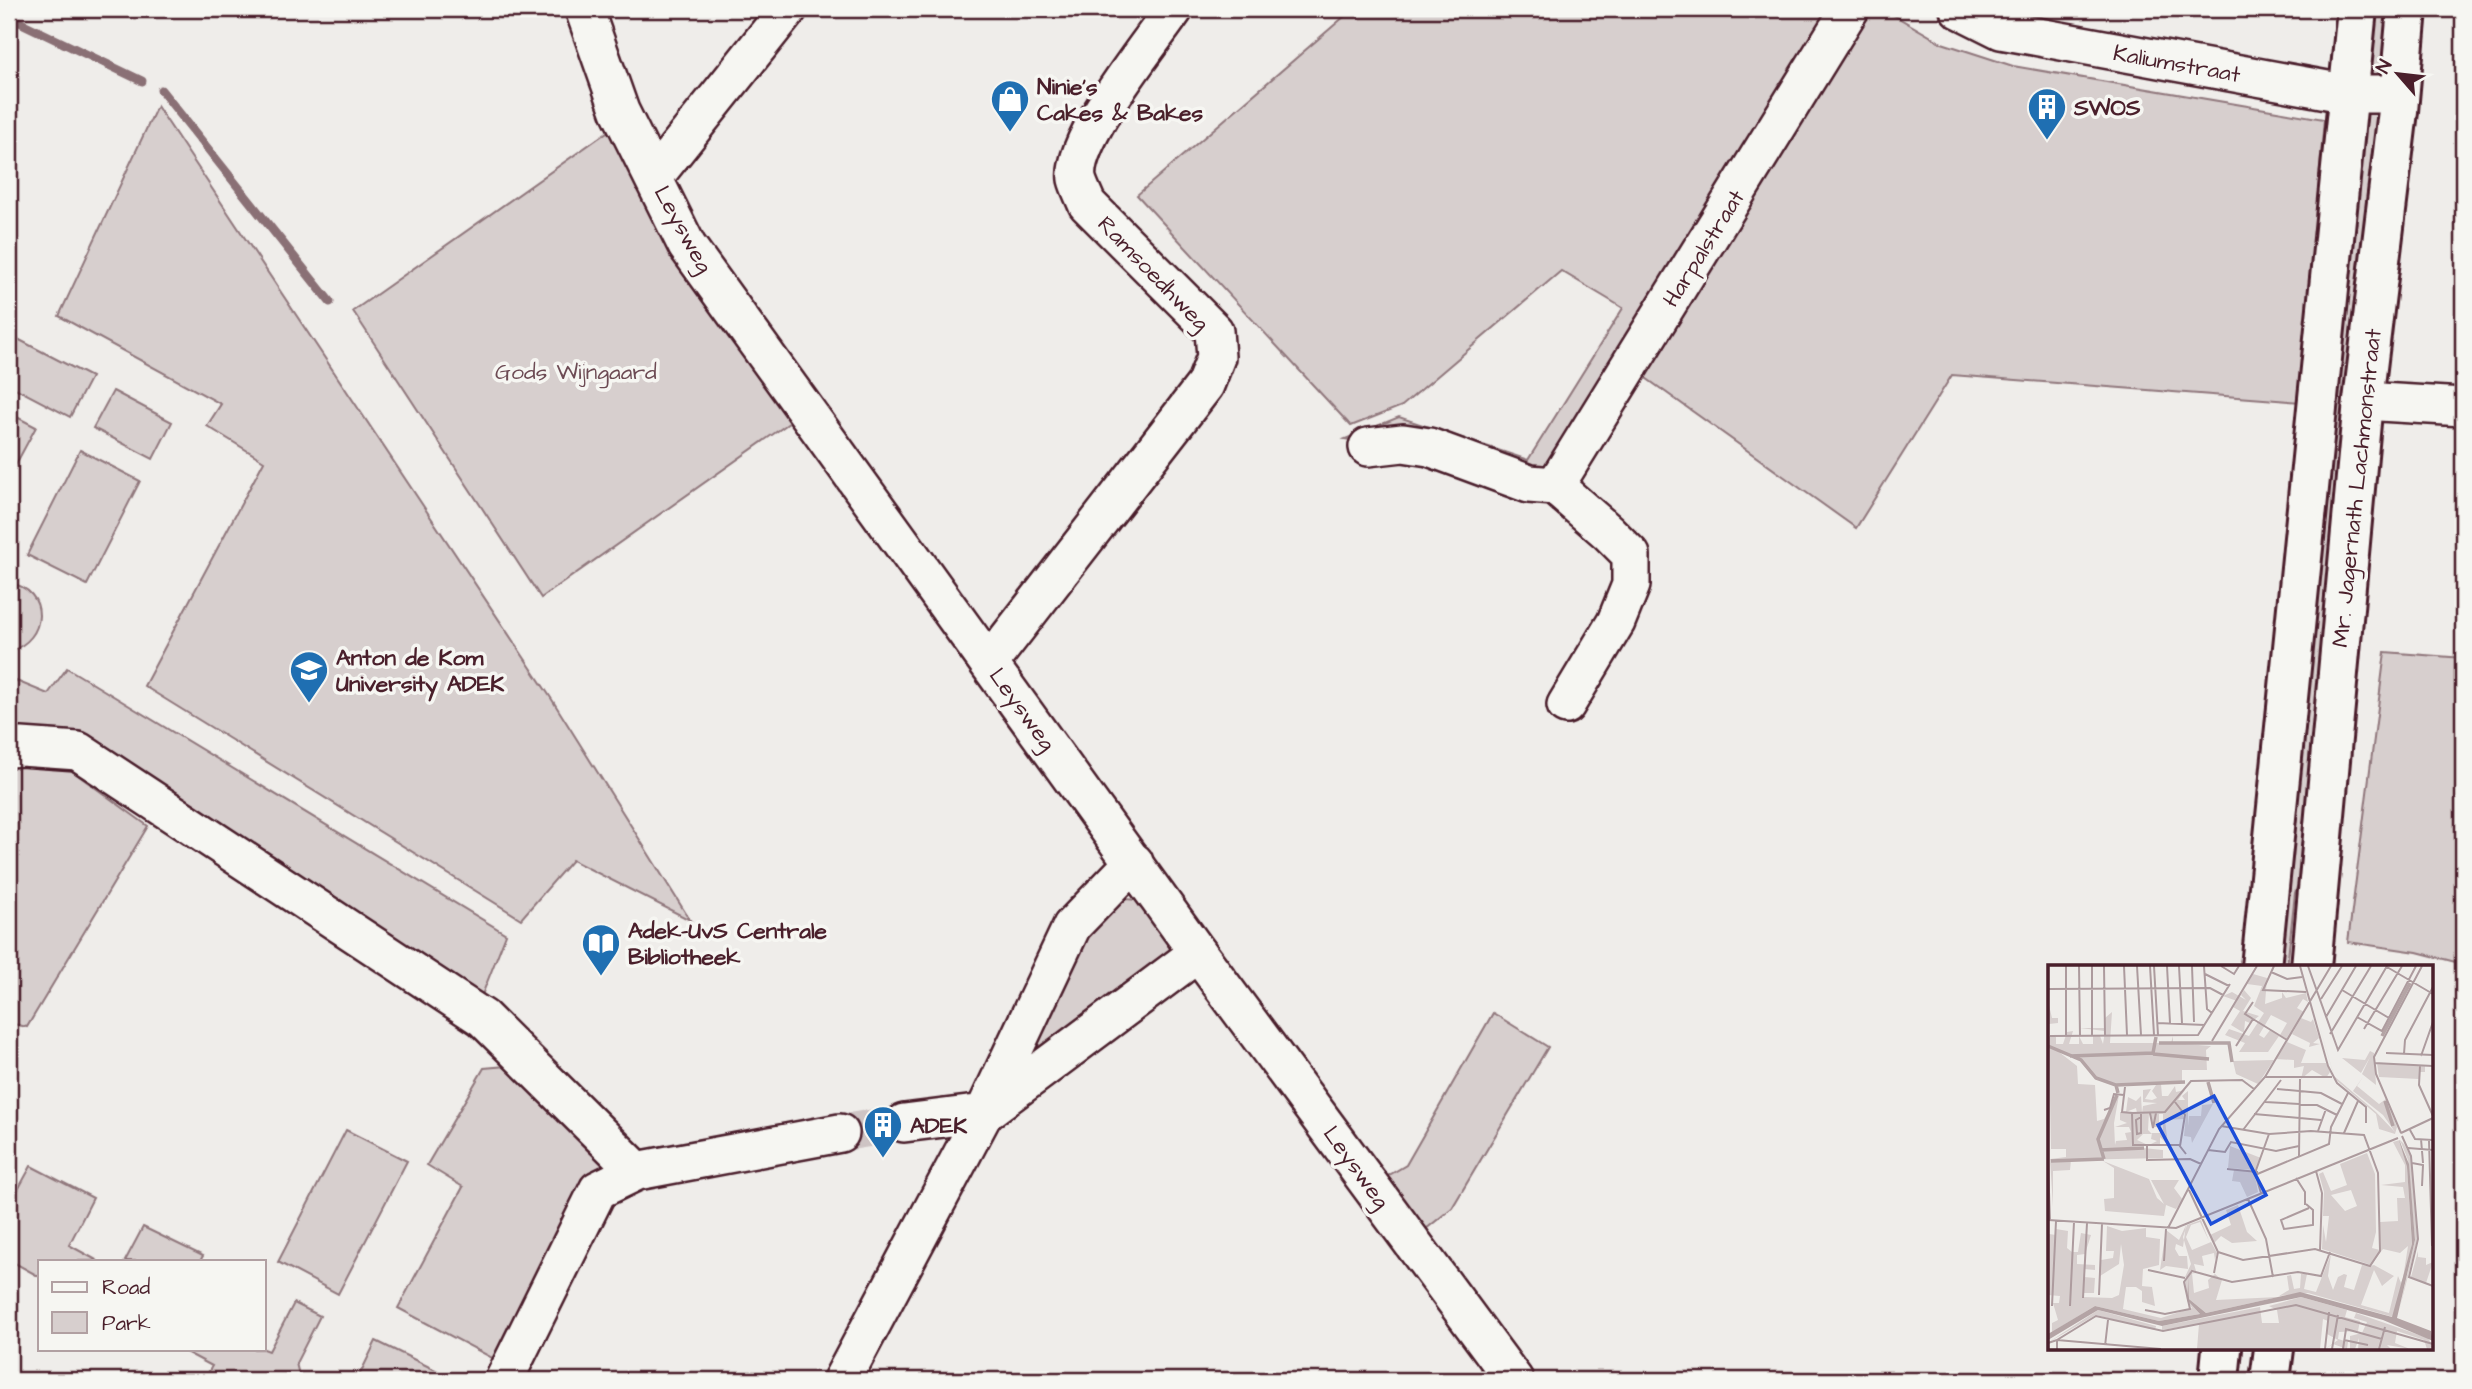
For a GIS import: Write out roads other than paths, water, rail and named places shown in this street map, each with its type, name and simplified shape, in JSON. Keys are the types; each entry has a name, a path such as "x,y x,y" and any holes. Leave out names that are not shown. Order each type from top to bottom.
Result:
{"main road":[{"name":"Mr. Jagernath Lachmonstraat","path":"2261,965 2357,9"},
{"name":"Mr. Jagernath Lachmonstraat","path":"2311,965 2363,401 2407,9"},
{"path":"2219,1380 2222,1350"},
{"path":"2270,1380 2273,1350"}],"street":[{"name":"Leysweg","path":"584,9 620,111 687,246 1198,953 1514,1380"},
{"path":"654,177 788,9"},
{"name":"Ramsoedhweg","path":"990,662 1205,384 1216,357 1214,331 1087,204 1077,178 1081,150 1116,89 1174,9"},
{"name":"Harpalstraat","path":"1555,486 1850,9"},
{"name":"Kaliumstraat","path":"1962,9 2001,30 2349,94 2399,94"},
{"path":"2363,401 2463,407"},
{"path":"1368,447 1403,443 1429,447 1529,484 1555,486 1631,555 1631,585 1616,621 1566,705"},
{"path":"9,748 78,751 483,1018 637,1171"},
{"path":"842,1380 984,1113 1072,926 1134,862"},
{"path":"904,1123 984,1113 1198,953"},
{"path":"504,1380 598,1190 637,1171 841,1133"}],"waterway":[{"path":"9,17 142,81"},
{"path":"161,90 330,302"}],"tunnel":[{"path":"840,1133 904,1123"}],"place":[{"name":"Ninie's Cakes & Bakes","path":"1010,133"},
{"name":"SWOS","path":"2047,141"},
{"name":"Anton de Kom University ADEK","path":"309,704"},
{"name":"Adek-UvS Centrale Bibliotheek","path":"601,977"},
{"name":"ADEK","path":"883,1159"}],"park label":[{"name":"Gods Wijngaard","path":"576,371"}]}
